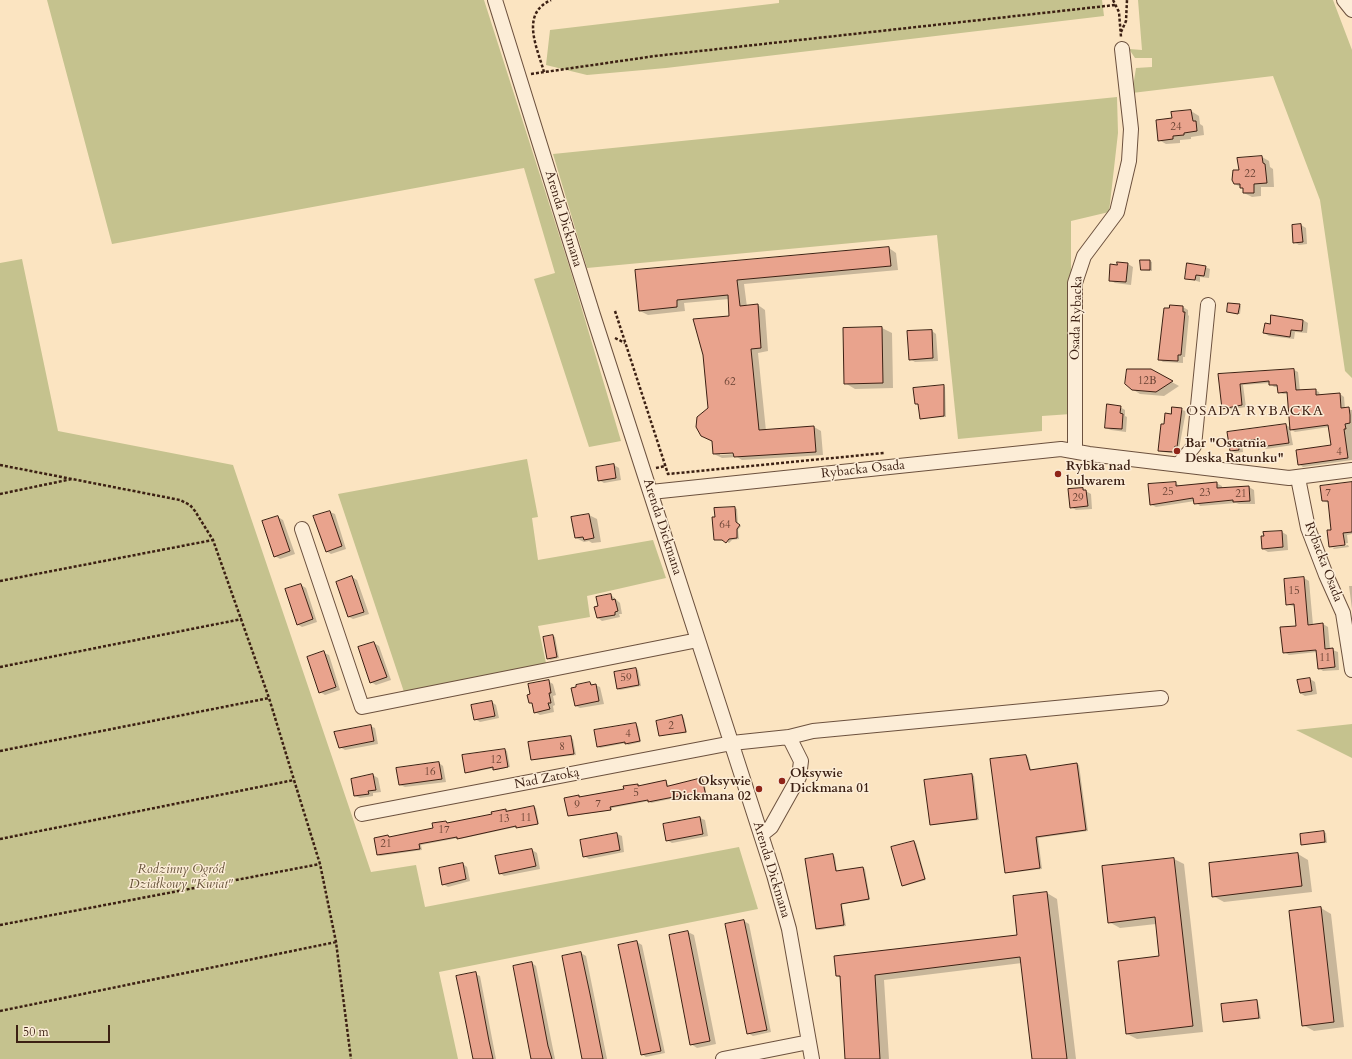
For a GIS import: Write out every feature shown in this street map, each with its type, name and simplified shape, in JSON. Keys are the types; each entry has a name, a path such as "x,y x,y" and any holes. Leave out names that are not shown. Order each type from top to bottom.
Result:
{"street":[{"name":"Arenda Dickmana","path":"495,0 650,492 761,835 789,929 812,1059"},
{"path":"1344,0 1352,10"},
{"name":"Osada Rybacka","path":"1075,451 1075,283 1084,256 1118,212 1129,161 1130,129 1122,50"},
{"path":"1179,464 1194,446 1208,305"},
{"name":"Rybacka Osada","path":"650,492 1061,448 1075,451 1298,478 1352,470"},
{"name":"Rybacka Osada","path":"1298,478 1308,528 1326,576 1343,613 1352,670"},
{"path":"302,529 362,707 698,640"},
{"name":"Nad Zatoką","path":"362,814 732,743 789,737 813,731 1162,698"},
{"path":"761,835 771,827 799,777 801,761 789,737"},
{"path":"723,1059 809,1042"}],"path":[{"path":"544,72 532,18 536,10 551,0"},
{"path":"1113,0 1114,5 1119,12 1122,50"},
{"path":"1121,33 1126,21 1127,0"},
{"path":"518,76 655,56 1114,5"},
{"path":"615,311 668,474 886,453"},
{"path":"0,465 180,500 190,505 195,511 213,540 269,698 320,864 336,942 351,1059"},
{"path":"657,468 665,466"},
{"path":"0,494 73,479"},
{"path":"0,581 213,540"},
{"path":"0,667 242,620"},
{"path":"0,751 269,698"},
{"path":"0,839 294,780"},
{"path":"0,925 320,864"},
{"path":"0,1011 336,942"}],"green space":[{"path":"47,0 484,0 570,269 621,441 589,447 534,279 555,273 524,168 112,244"},
{"path":"779,0 1102,0 1104,16 666,68 587,75 546,65 550,30 779,3"},
{"path":"1138,0 1333,0 1352,50 1352,378 1345,371 1320,200 1273,76 1132,93 1136,68 1152,67 1152,58 1135,58 1129,49 1142,50"},
{"path":"1117,97 1118,133 1109,212 1071,221 1071,414 1042,416 1042,431 958,439 937,235 587,268 553,154"},
{"name":"Rodzinny Ogród Działkowy \"Kwiat\"","path":"22,259 58,431 233,465 371,872 416,865 425,907 739,847 758,909 439,972 458,1059 0,1059 0,263"},
{"path":"527,459 538,517 532,518 538,560 653,540 666,578 587,596 590,617 538,626 546,663 404,692 338,494"},
{"path":"1352,724 1352,758 1296,730"}],"building":[{"path":"1191,110 1193,121 1196,121 1197,131 1184,133 1184,135 1173,136 1173,139 1158,141 1156,120 1172,118 1171,112"},
{"path":"1262,156 1263,163 1265,164 1267,183 1254,184 1254,193 1243,193 1243,188 1240,188 1240,184 1234,184 1232,180 1233,170 1239,170 1237,158"},
{"path":"1301,224 1303,242 1293,243 1292,225"},
{"path":"889,247 891,266 737,280 740,306 758,304 761,348 751,349 759,430 814,426 816,452 734,457 733,453 713,454 712,441 701,436 696,427 697,417 708,408 703,355 693,319 729,316 728,295 677,300 677,307 639,311 635,270"},
{"path":"1140,260 1150,260 1150,270 1141,270"},
{"path":"1117,262 1128,263 1126,282 1109,281 1110,264 1117,265"},
{"path":"1187,263 1206,266 1204,276 1196,275 1195,280 1185,279"},
{"path":"1228,303 1240,304 1238,314 1227,312"},
{"path":"1170,305 1183,306 1183,312 1185,312 1181,355 1178,355 1178,361 1158,360 1164,308 1169,308"},
{"path":"1271,315 1303,320 1302,331 1291,330 1290,337 1263,333 1265,323 1270,324"},
{"path":"882,327 883,383 844,384 843,328"},
{"path":"932,330 933,358 909,360 907,331"},
{"path":"1127,369 1151,369 1173,381 1156,392 1132,390 1125,384"},
{"path":"1294,369 1296,390 1316,389 1316,395 1340,393 1341,408 1349,407 1350,423 1345,424 1346,429 1344,429 1348,458 1298,465 1296,450 1331,445 1328,425 1290,430 1287,392 1278,393 1277,385 1269,385 1269,381 1240,384 1242,405 1222,409 1218,374"},
{"path":"944,385 944,416 920,419 918,404 915,404 913,388"},
{"path":"1107,404 1121,406 1120,413 1123,414 1122,429 1105,428"},
{"path":"1172,407 1182,408 1177,447 1175,446 1174,452 1158,451 1161,424 1164,424 1165,413 1171,414"},
{"path":"1286,424 1289,443 1260,447 1259,439 1238,442 1239,450 1230,451 1227,432"},
{"path":"614,464 616,478 598,481 596,467"},
{"path":"1176,482 1176,486 1217,482 1217,488 1249,486 1250,501 1233,502 1233,500 1194,504 1193,498 1150,505 1148,484"},
{"path":"1352,482 1352,532 1343,533 1345,545 1329,547 1327,530 1331,530 1328,501 1322,501 1320,486"},
{"path":"1083,488 1083,490 1086,490 1088,506 1070,508 1068,489"},
{"path":"735,507 736,522 740,525 737,529 737,538 729,539 726,543 722,540 714,540 712,517 715,517 714,508"},
{"path":"330,511 342,546 326,552 313,516"},
{"path":"589,514 594,538 584,540 583,537 575,538 571,517"},
{"path":"278,516 290,551 274,557 262,521"},
{"path":"1282,531 1283,547 1262,549 1261,536 1264,536 1263,532"},
{"path":"352,576 364,612 348,617 336,582"},
{"path":"1304,577 1308,625 1323,623 1325,649 1333,648 1335,667 1318,669 1316,650 1283,653 1280,627 1296,626 1294,604 1286,605 1284,579"},
{"path":"301,584 313,619 297,625 285,589"},
{"path":"611,594 612,600 615,599 618,611 615,612 615,615 597,618 594,607 598,606 596,597"},
{"path":"553,635 557,657 547,659 543,637"},
{"path":"374,642 387,677 370,683 358,647"},
{"path":"324,651 336,687 319,693 307,657"},
{"path":"636,668 639,685 617,689 614,672"},
{"path":"1310,678 1312,691 1300,693 1297,680"},
{"path":"549,680 551,703 548,703 550,709 534,713 532,703 529,703 527,695 530,694 528,684"},
{"path":"590,682 591,685 596,684 599,701 575,706 571,688 576,687 576,685"},
{"path":"492,701 495,716 474,720 471,705"},
{"path":"682,715 686,732 659,736 656,721"},
{"path":"636,723 640,741 597,747 594,730"},
{"path":"371,725 374,741 339,748 334,732"},
{"path":"571,736 574,754 531,760 528,742"},
{"path":"505,749 508,767 493,770 493,767 465,773 462,755"},
{"path":"1026,755 1030,770 1077,763 1086,830 1036,837 1040,868 1005,873 990,759"},
{"path":"439,762 442,779 399,785 396,768"},
{"path":"373,774 376,790 368,791 369,794 354,796 351,779"},
{"path":"972,774 977,819 930,825 924,780"},
{"path":"702,778 706,796 685,800 684,795 610,807 611,810 568,816 564,798 579,795 579,797 624,789 623,786 638,784 638,786 666,780 667,786"},
{"path":"534,806 538,824 516,828 516,826 457,839 457,837 419,844 420,849 377,855 374,838 388,835 389,837 433,828 432,823 446,821 447,823 492,814 491,812 506,809 506,811"},
{"path":"700,817 703,834 666,841 663,824"},
{"path":"1324,831 1325,842 1301,845 1300,834"},
{"path":"617,833 620,850 583,857 580,840"},
{"path":"914,841 925,879 902,886 891,847"},
{"path":"532,849 536,866 499,874 495,856"},
{"path":"1298,853 1302,886 1212,897 1209,863"},
{"path":"833,854 836,871 863,867 869,899 841,904 844,925 816,929 805,859"},
{"path":"1174,858 1193,1026 1126,1034 1118,961 1159,956 1155,917 1108,923 1102,866"},
{"path":"463,863 466,879 442,885 439,868"},
{"path":"1047,892 1067,1059 1032,1059 1020,957 875,975 880,1059 845,1059 840,976 836,976 834,956 1017,935 1013,896"},
{"path":"1321,907 1334,1022 1302,1026 1289,911"},
{"path":"744,920 767,1030 747,1034 725,924"},
{"path":"688,931 710,1041 690,1045 669,935"},
{"path":"637,941 661,1051 641,1055 618,945"},
{"path":"581,952 603,1059 582,1059 562,956"},
{"path":"532,962 548,1046 552,1059 531,1059 513,966"},
{"path":"476,972 493,1059 473,1059 456,976"},
{"path":"1257,1000 1259,1018 1223,1022 1221,1004"}],"place":[{"name":"Bar \"Ostatnia Deska Ratunku\"","path":"1177,451"},
{"name":"Rybka nad bulwarem","path":"1058,474"},
{"name":"Oksywie Dickmana 01","path":"782,781"},
{"name":"Oksywie Dickmana 02","path":"759,789"}],"district":[{"name":"OSADA RYBACKA","path":"1255,412"}]}
